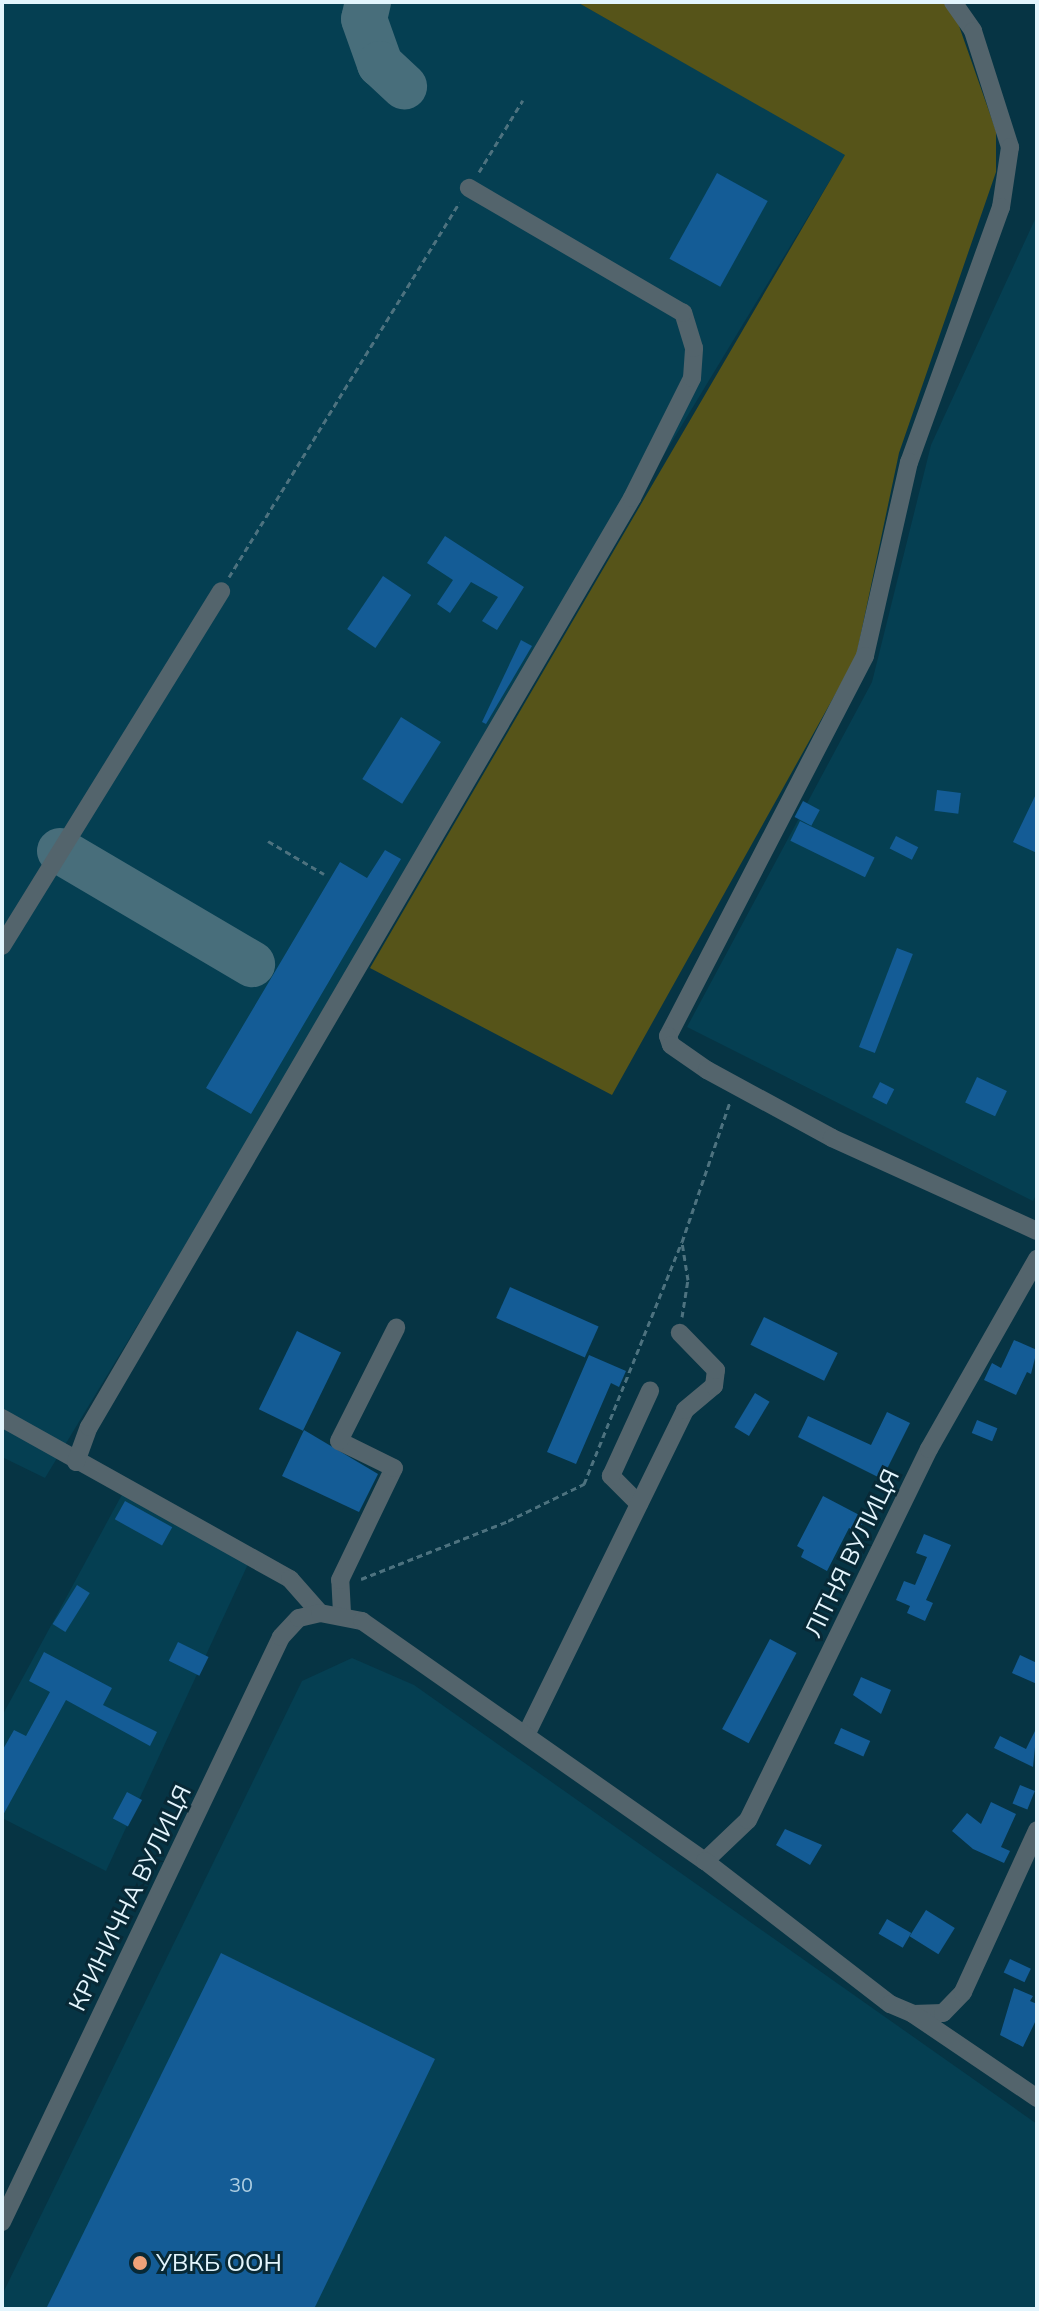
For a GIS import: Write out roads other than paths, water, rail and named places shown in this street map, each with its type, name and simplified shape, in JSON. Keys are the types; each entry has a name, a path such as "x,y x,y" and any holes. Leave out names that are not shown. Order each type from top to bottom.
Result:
{"street":[{"path":"953,2 973,31 1010,147 1001,207 909,462 865,656 669,1027 671,1045 736,1085 832,1138 1037,1231"},
{"path":"76,1462 89,1427 632,498 692,378 694,348 683,313 469,188"},
{"path":"2,946 221,591"},
{"name":"ЛІТНЯ ВУЛИЦЯ","path":"705,1861 748,1820 929,1449 1037,1259"},
{"path":"342,1613 341,1591 350,1556 394,1468 339,1441 396,1328"},
{"path":"526,1735 685,1410 714,1386 716,1370 680,1333"},
{"path":"639,1504 611,1476 650,1391"},
{"path":"2,1418 290,1579 320,1613 342,1613 362,1621 705,1861 890,2004 913,2014 1037,2098"},
{"name":"КРИНИЧНА ВУЛИЦЯ","path":"2,2222 281,1637 299,1618 320,1613"},
{"path":"913,2014 943,2013 963,1992 1037,1830"}],"place":[{"name":"УВКБ ООН","path":"140,2263"}]}
